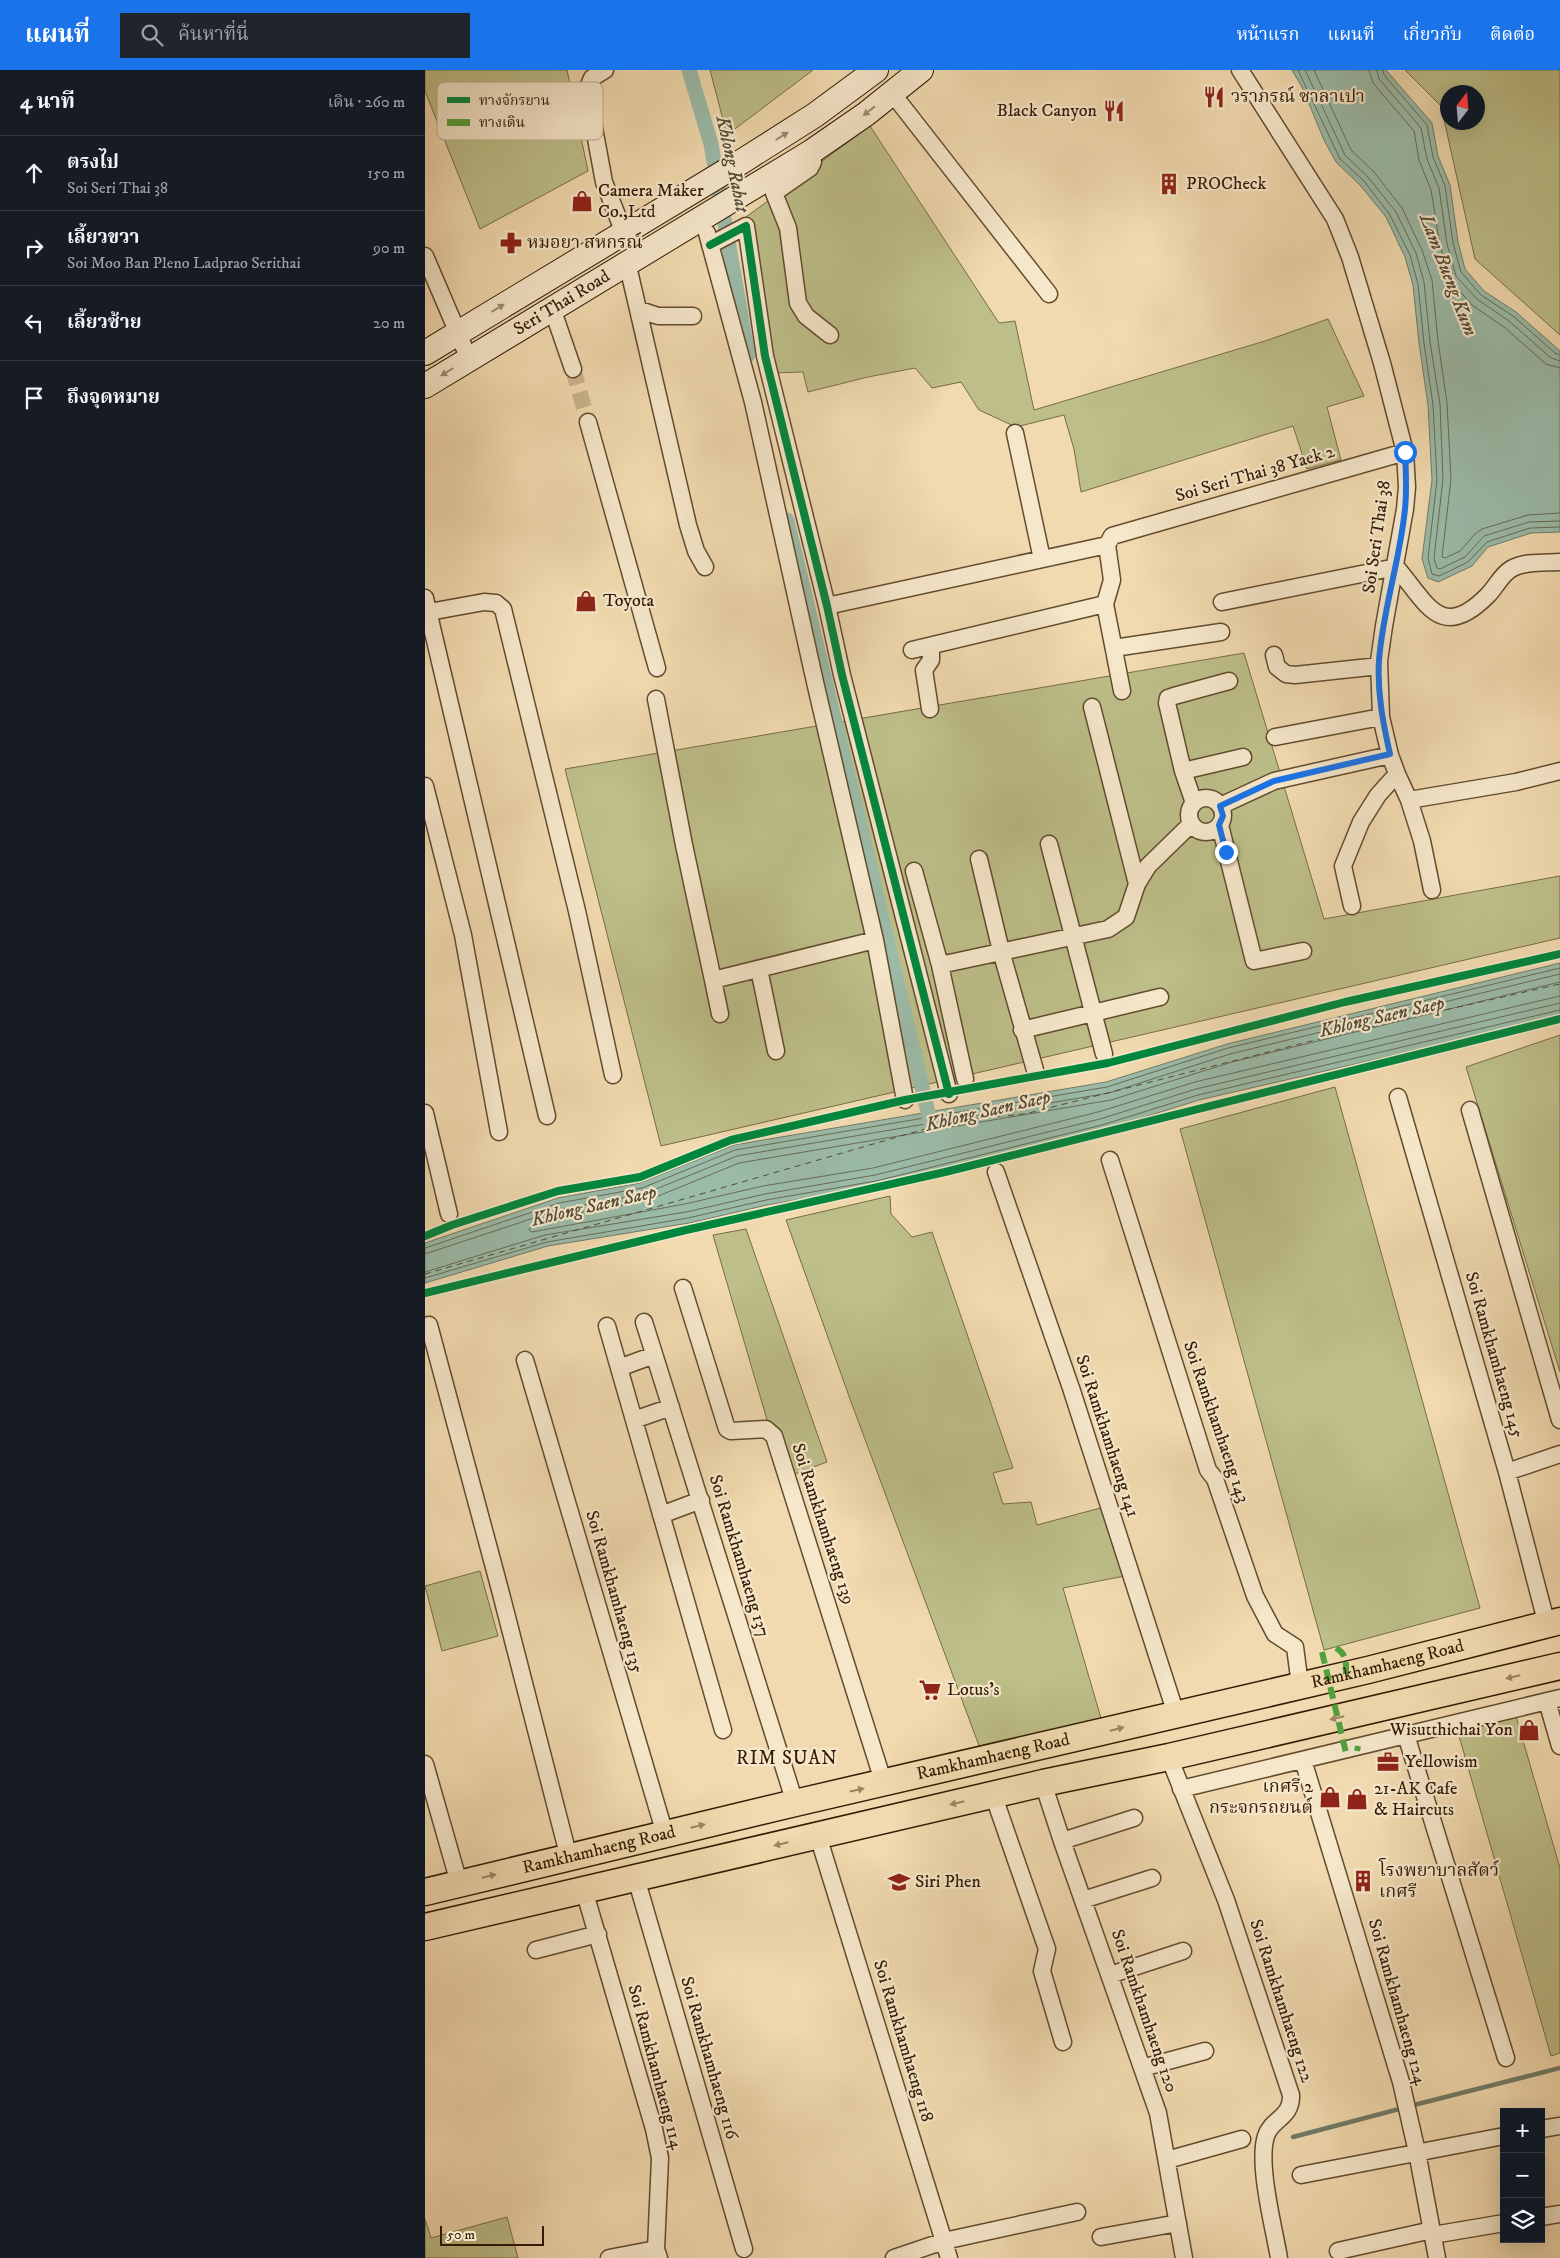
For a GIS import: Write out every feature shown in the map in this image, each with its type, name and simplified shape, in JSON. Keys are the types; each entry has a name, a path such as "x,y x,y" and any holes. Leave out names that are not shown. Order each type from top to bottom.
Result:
{"main road":[{"name":"Seri Thai Road","path":"425,352 741,162 815,115 876,70"},
{"name":"Seri Thai Road","path":"425,386 627,262 706,236 749,191 811,152 921,70"},
{"name":"Ramkhamhaeng Road","path":"425,1892 799,1802 884,1784 1368,1670 1554,1623"},
{"name":"Ramkhamhaeng Road","path":"425,1927 993,1794 1099,1770 1169,1757 1560,1666"},
{"path":"1368,1670 1377,1709"},
{"path":"1090,1736 1099,1770"}],"street":[{"path":"590,82 592,78 605,70"},
{"name":"Soi Seri Thai 38","path":"1240,70 1335,219 1350,257 1382,363 1405,452 1406,502 1396,567 1383,626 1379,666 1381,717 1390,754 1409,800 1422,841 1432,890"},
{"path":"892,93 1049,294"},
{"path":"596,140 600,166 624,233"},
{"path":"811,152 813,162 810,168 774,193 788,228 798,303 806,316 831,335"},
{"path":"905,1100 875,940 753,402 706,236 746,226 765,356 827,606 838,676 949,1094"},
{"path":"425,256 469,359"},
{"path":"627,262 640,310 688,526 696,552 705,567"},
{"path":"552,308 573,369"},
{"path":"640,310 658,316 693,316"},
{"path":"588,422 657,668"},
{"path":"1015,433 1041,559"},
{"name":"Soi Seri Thai 38 Yaek 2","path":"827,606 1041,559 1112,540 1405,452"},
{"path":"1112,540 1112,580 1105,604 1122,691"},
{"path":"1221,602 1396,567 1430,610 1439,616 1449,618 1462,615 1478,606 1511,569 1525,564 1560,562"},
{"path":"547,1116 427,605 484,602 496,603 503,609 577,911 613,1075"},
{"path":"912,650 1105,604"},
{"path":"1114,648 1221,632"},
{"path":"930,709 924,670 931,660 931,646"},
{"path":"1274,655 1277,667 1287,674 1295,675 1379,666"},
{"path":"816,682 838,676"},
{"path":"1194,803 1183,770 1167,707 1168,698 1229,681"},
{"path":"656,699 687,863 720,1014"},
{"path":"1092,706 1137,884"},
{"path":"1275,737 1381,717"},
{"path":"1220,806 1274,781 1390,754"},
{"path":"1183,770 1243,757"},
{"path":"1409,800 1516,782 1560,771"},
{"path":"1351,906 1343,866 1361,822 1378,795 1397,774"},
{"path":"425,786 463,934 499,1132"},
{"path":"1208,798 1220,806 1223,816 1216,829 1205,832 1200,831 1191,824 1189,813 1194,803 1208,798"},
{"path":"940,965 1108,929 1125,917 1137,884 1148,866 1191,824"},
{"path":"1219,825 1254,961 1303,951"},
{"path":"1049,844 1103,1054"},
{"path":"979,859 1001,951 1022,1030 1035,1070"},
{"path":"914,871 940,965 965,1079"},
{"path":"713,980 875,940"},
{"path":"759,969 776,1051"},
{"path":"1022,1030 1160,997"},
{"name":"Soi Ramkhamhaeng 145","path":"1398,1097 1507,1472 1554,1623"},
{"path":"1470,1110 1560,1420"},
{"path":"425,1113 449,1214"},
{"name":"Soi Ramkhamhaeng 143","path":"1110,1160 1208,1470 1215,1478 1255,1596 1275,1634 1295,1647 1300,1685"},
{"name":"Soi Ramkhamhaeng 141","path":"995,1172 1070,1383 1176,1714"},
{"name":"Soi Ramkhamhaeng 139","path":"683,1288 727,1429 731,1431 766,1429 774,1436 884,1784"},
{"name":"Soi Ramkhamhaeng 137","path":"644,1322 799,1802"},
{"path":"429,1325 569,1858"},
{"path":"607,1326 723,1730"},
{"path":"619,1368 654,1355"},
{"name":"Soi Ramkhamhaeng 135","path":"525,1360 665,1834"},
{"path":"634,1420 671,1407"},
{"path":"1507,1472 1560,1454"},
{"path":"661,1515 701,1500"},
{"path":"760,1664 799,1802"},
{"path":"1181,1789 1553,1699 1560,1746"},
{"path":"1405,1735 1506,2058"},
{"name":"Soi Ramkhamhaeng 122","path":"1169,1757 1227,1900 1291,2095 1289,2109 1267,2133 1263,2148 1267,2197 1279,2258"},
{"name":"Soi Ramkhamhaeng 124","path":"1303,1760 1401,2082 1417,2152 1437,2258"},
{"path":"425,1764 459,1884"},
{"name":"Soi Ramkhamhaeng 120","path":"1043,1783 1159,2114 1184,2258"},
{"path":"993,1794 1047,1949 1042,1971 1063,2042"},
{"path":"1062,1841 1134,1818"},
{"name":"Soi Ramkhamhaeng 118","path":"818,1836 949,2258"},
{"name":"Soi Ramkhamhaeng 116","path":"636,1878 744,2249"},
{"path":"1083,1900 1152,1878"},
{"name":"Soi Ramkhamhaeng 114","path":"584,1890 654,2129 660,2158 657,2254"},
{"path":"536,1950 598,1934"},
{"path":"1110,1975 1183,1951"},
{"path":"1142,2068 1205,2051"},
{"path":"1545,2128 1560,2126"},
{"path":"1301,2175 1500,2137"},
{"path":"1167,2160 1242,2139"},
{"path":"894,2258 944,2242 1077,2212"},
{"path":"1545,2216 1560,2214"},
{"path":"1101,2237 1178,2223"},
{"path":"1338,2251 1432,2233 1500,2224"},
{"path":"609,2258 657,2254"}],"green space":[{"path":"425,70 567,70 569,82 437,82 437,121 425,91"},
{"path":"710,70 813,70 727,135"},
{"path":"1405,70 1560,70 1560,335 1475,259 1446,130 1485,130 1485,85 1440,85 1440,105"},
{"path":"870,126 999,323 1015,321 1034,410 1265,341 1328,319 1364,396 1327,407 1341,460 1307,469 1293,426 1081,492 1074,449 1064,415 1016,427 979,410 961,382 932,388 915,368 868,377 808,392 803,372 774,373 761,316 746,217"},
{"path":"445,140 582,140 588,171 480,229"},
{"path":"1244,653 1324,919 1560,876 1560,938 661,1146 565,769"},
{"path":"1560,1035 1560,1372 1466,1067"},
{"path":"1335,1087 1480,1608 1324,1650 1180,1129"},
{"path":"890,1196 891,1214 912,1237 932,1232 1013,1468 993,1473 1003,1504 1031,1502 1037,1525 1104,1507 1130,1575 1063,1588 1103,1725 981,1751 850,1399 786,1220"},
{"path":"746,1229 827,1462 784,1478 713,1235"},
{"path":"480,1571 498,1636 442,1651 425,1586"},
{"path":"1515,1713 1560,1868 1560,2053 1551,2056 1457,1729"},
{"path":"507,2217 518,2258 425,2258 425,2219 431,2238"}],"water":[{"name":"Lam Bueng Kum","path":"1292,70 1386,70 1432,123 1438,156 1450,185 1458,242 1465,269 1484,291 1516,312 1560,351 1560,532 1531,533 1488,547 1472,566 1438,582 1428,578 1422,559 1432,480 1428,405 1413,285 1405,257 1386,217 1360,185 1336,162 1324,140 1302,87"},
{"name":"Khlong Saen Saep","path":"1560,963 1560,1014 1520,1026 1199,1100 1103,1130 877,1186 767,1205 689,1223 548,1246 425,1283 425,1243 558,1198 640,1183 734,1145 1106,1082 1227,1044"}],"waterway":[{"name":"Khlong Rahat","path":"689,70 711,144 748,355"},
{"name":"Khlong Rahat","path":"787,520 933,1133"},
{"path":"1410,2106 1560,2068"},
{"path":"1293,2137 1403,2108"}],"ferry route":[{"path":"425,1274 956,1120 1025,1114 1339,1034 1560,984"}],"tunnel":[{"path":"573,369 588,422"}],"marked path":[{"path":"1336,1648 1344,1656 1346,1675"},
{"path":"1322,1652 1347,1757"},
{"path":"1357,1751 1358,1746"}],"cycle path":[{"path":"710,245 746,226 765,356 827,606 842,675 949,1094"},
{"path":"425,1236 452,1225 558,1191 640,1177 731,1140 905,1100 1108,1063 1345,1002 1560,954"},
{"path":"425,1293 686,1230 945,1172 1560,1019"}],"place":[{"name":"วราภรณ์ ซาลาเปา","path":"1214,97"},
{"name":"Black Canyon","path":"1114,111"},
{"name":"PROCheck","path":"1169,184"},
{"name":"Camera Maker Co.,Ltd","path":"582,201"},
{"name":"หมอยา สหกรณ์","path":"511,243"},
{"name":"Toyota","path":"586,601"},
{"name":"Lotus's","path":"930,1690"},
{"name":"Wisutthichai Yon","path":"1529,1730"},
{"name":"Yellowism","path":"1388,1762"},
{"name":"เกศรี 2 กระจกรถยนต์","path":"1330,1797"},
{"name":"21-AK Cafe & Haircuts","path":"1357,1799"},
{"name":"โรงพยาบาลสัตว์ เกศรี","path":"1363,1881"},
{"name":"Siri Phen","path":"899,1882"}],"district":[{"name":"RIM SUAN","path":"787,1758"}],"route":[{"path":"1226,852 1219,825 1223,816 1220,806 1274,781 1390,754 1381,717 1379,661 1383,626 1396,567 1405,510 1407,487 1405,452"}]}
